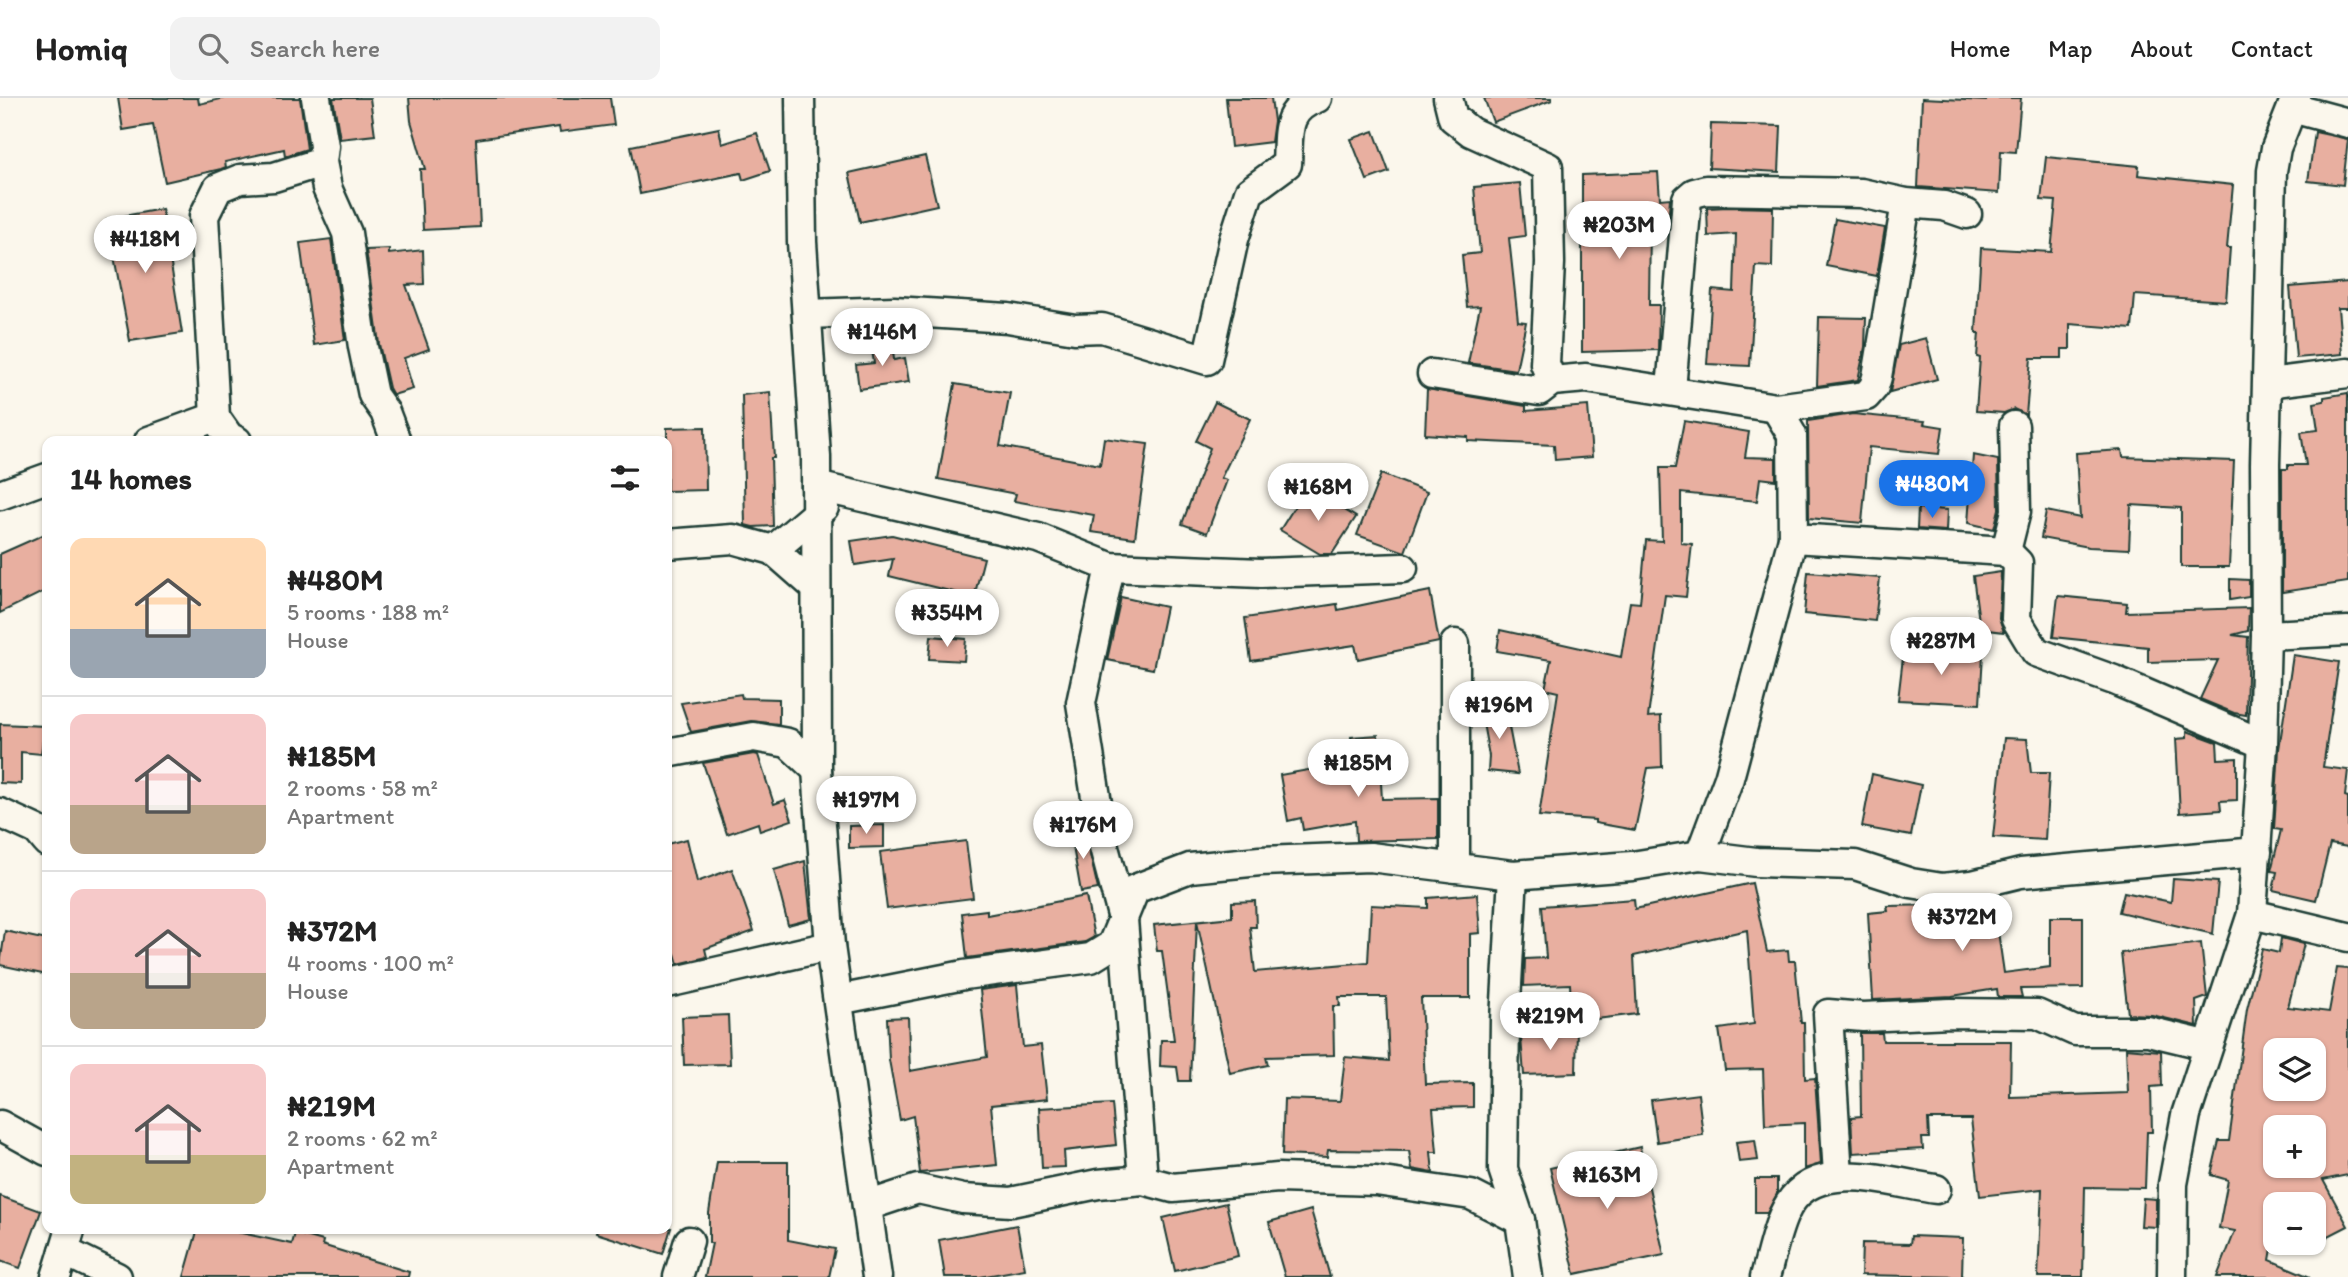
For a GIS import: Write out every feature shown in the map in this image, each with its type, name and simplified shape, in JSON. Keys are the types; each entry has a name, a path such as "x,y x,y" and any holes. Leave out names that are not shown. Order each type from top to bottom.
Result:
{"street":[{"path":"316,98 324,146 322,162 327,188 346,233 373,395 385,412 394,436"},
{"path":"800,98 816,499 814,586 817,771 831,946 877,1277"},
{"path":"807,314 894,311 1008,318 1075,329 1102,328 1207,359 1234,239 1249,192 1287,164 1289,122 1301,103 1317,98"},
{"path":"1448,98 1453,118 1471,132 1549,167 1550,263 1545,364 1552,381"},
{"path":"2172,1277 2173,1184 2186,1115 2206,1045 2252,914 2263,744 2266,635 2272,171 2276,148 2294,103 2348,123"},
{"path":"228,436 215,417 204,216 218,188 240,179 288,174 322,162"},
{"path":"1671,390 1687,199 1694,193 1706,190 1861,193 1906,203 1944,206 1967,214"},
{"path":"1432,374 1539,391 1552,381 1586,378 1776,408 1866,396 1874,387 1906,203"},
{"path":"2268,383 2348,373"},
{"path":"1700,855 1730,778 1793,538 1792,435 1776,408"},
{"path":"163,436 215,417"},
{"path":"2006,551 2017,511 2014,426"},
{"path":"0,495 42,480"},
{"path":"773,550 816,499 847,493 1038,538 1110,567 1261,573 1403,568"},
{"path":"1793,538 2006,551 2018,563 2016,619 2036,652 2114,680 2263,744"},
{"path":"672,544 733,539 773,550 814,586"},
{"path":"1110,567 1081,704 1104,847 1123,919 1143,1180"},
{"path":"2266,635 2348,631"},
{"path":"1455,644 1455,867"},
{"path":"672,752 754,737 788,743 817,771"},
{"path":"0,813 37,830 42,836"},
{"path":"838,1000 964,975 1091,958 1112,945 1135,888 1190,867 1370,857 1513,875 1632,866 1700,855 1756,862 1855,865 1911,883 1942,888 1972,885 2021,873 2257,852"},
{"path":"1513,875 1505,1020 1503,1169 1520,1220 1528,1277"},
{"path":"2252,914 2348,937"},
{"path":"672,982 831,946"},
{"path":"1838,1175 1828,1014 1863,1017 1950,1013 2037,1014 2075,1031 2148,1031 2206,1045"},
{"path":"0,1125 42,1148"},
{"path":"1478,1198 1503,1169"},
{"path":"1765,1277 1784,1214 1795,1194 1818,1179 1838,1175 1936,1189"},
{"path":"866,1206 918,1189 963,1199 1011,1202 1098,1184 1143,1180 1173,1188 1278,1178 1376,1181 1478,1198 1520,1220"},
{"path":"678,1277 689,1241"},
{"path":"64,1252 117,1277"}],"building":[{"path":"118,98 198,98 199,104 225,98 300,98 307,149 285,156 284,149 225,162 226,167 221,169 165,182 153,125 123,130"},
{"path":"333,98 370,98 375,135 340,139"},
{"path":"409,98 610,98 614,125 560,132 559,127 476,139 480,227 423,230 420,169 425,169 411,121"},
{"path":"1226,98 1271,98 1274,121 1271,142 1231,147"},
{"path":"1484,98 1552,98 1552,100 1493,122"},
{"path":"1922,98 1986,101 1986,98 2021,98 2016,152 2001,151 1999,193 1918,187"},
{"path":"1711,124 1781,126 1779,172 1709,168"},
{"path":"719,128 722,144 757,133 770,171 743,180 741,173 640,194 631,146"},
{"path":"1374,131 1389,172 1367,180 1351,139"},
{"path":"2315,132 2348,139 2343,185 2308,181"},
{"path":"925,156 937,205 860,222 849,173"},
{"path":"2046,157 2139,166 2138,175 2233,185 2227,248 2230,248 2226,301 2135,295 2132,329 2070,324 2070,349 2062,349 2062,358 2031,358 2026,415 2014,409 2004,413 1976,411 1980,358 1977,357 1979,333 1976,333 1981,248 2051,252 2056,201 2041,200"},
{"path":"1658,172 1660,199 1670,198 1668,224 1650,225 1649,305 1659,305 1658,350 1582,352 1582,175"},
{"path":"1520,183 1525,236 1509,238 1518,321 1526,322 1516,370 1468,363 1480,306 1467,307 1462,255 1480,253 1474,187"},
{"path":"1707,208 1773,208 1772,267 1756,266 1750,366 1707,364 1712,290 1734,292 1736,234 1708,236"},
{"path":"162,209 182,333 130,341 107,219"},
{"path":"1835,219 1885,228 1877,276 1826,266"},
{"path":"331,239 345,340 314,345 300,243"},
{"path":"389,249 389,254 423,250 424,284 406,285 429,349 404,358 413,389 393,395 379,344 366,250"},
{"path":"2348,282 2348,308 2338,308 2342,354 2296,358 2290,287"},
{"path":"1819,317 1866,318 1865,347 1858,380 1817,386"},
{"path":"1926,338 1937,379 1890,392 1899,345"},
{"path":"892,340 894,360 905,358 909,382 859,389 856,365 874,363 871,343"},
{"path":"955,384 1010,393 1000,446 1100,465 1104,438 1148,444 1135,538 1091,532 1094,515 1014,501 1016,494 938,479"},
{"path":"1427,389 1526,406 1526,411 1588,406 1592,457 1555,460 1554,445 1468,441 1468,437 1425,434"},
{"path":"770,392 774,458 771,458 773,526 753,527 745,525 742,395"},
{"path":"2348,393 2348,582 2282,592 2282,469 2288,469 2288,465 2306,465 2301,432 2318,430 2314,403 2324,401 2324,397"},
{"path":"1215,402 1250,419 1221,478 1227,480 1207,533 1182,524 1210,448 1196,441"},
{"path":"1853,414 1925,421 1924,424 1943,427 1939,454 1869,447 1862,523 1809,518 1808,421"},
{"path":"1684,421 1749,432 1745,457 1776,458 1776,480 1760,478 1757,501 1681,493 1681,543 1692,544 1686,597 1665,595 1648,717 1661,716 1662,767 1648,768 1635,830 1595,823 1595,820 1539,816 1558,692 1545,689 1551,660 1497,651 1500,630 1621,657 1630,602 1640,603 1646,540 1662,541 1660,468 1675,468"},
{"path":"705,427 706,490 672,491 672,436 667,436 667,428"},
{"path":"2122,450 2123,457 2234,461 2229,567 2181,567 2181,508 2131,505 2129,549 2089,547 2041,538 2046,511 2080,518 2076,453"},
{"path":"1973,455 1998,460 1999,509 1994,529 1968,523"},
{"path":"1381,474 1427,492 1405,552 1357,535"},
{"path":"1307,487 1356,517 1332,554 1320,554 1280,530"},
{"path":"1918,508 1947,510 1946,531 1917,529"},
{"path":"42,535 42,592 0,613 0,554"},
{"path":"892,535 984,558 974,597 889,576 893,559 855,565 851,541"},
{"path":"1808,572 1880,578 1875,621 1804,614"},
{"path":"2001,572 1999,618 2004,632 1980,629 1973,576"},
{"path":"2230,579 2249,580 2249,597 2230,600"},
{"path":"1430,591 1439,642 1358,659 1355,645 1251,661 1245,618 1337,604 1338,610"},
{"path":"2058,596 2127,603 2126,612 2249,608 2248,631 2232,635 2248,637 2246,715 2200,699 2218,660 2148,662 2148,647 2053,637"},
{"path":"1121,597 1166,607 1153,669 1107,660"},
{"path":"931,636 966,639 964,661 929,659"},
{"path":"1904,649 1983,654 1980,704 1898,700"},
{"path":"2293,655 2339,662 2323,767 2348,770 2345,796 2348,797 2348,847 2330,844 2316,900 2273,890 2277,872 2271,871 2281,830 2274,829 2279,749"},
{"path":"741,694 742,698 779,699 779,724 751,721 691,732 681,703"},
{"path":"1505,706 1518,774 1488,771 1489,756 1481,712"},
{"path":"0,724 42,726 41,754 21,752 21,784 0,783"},
{"path":"2187,731 2217,742 2218,759 2237,758 2237,800 2220,801 2221,810 2180,813 2176,739 2187,738"},
{"path":"1378,735 1382,799 1438,798 1438,839 1356,841 1355,821 1303,830 1301,818 1288,821 1280,775 1353,762 1351,737"},
{"path":"2004,738 2027,739 2031,773 2049,773 2045,840 1993,837"},
{"path":"758,755 774,804 785,800 792,820 760,831 758,823 727,834 703,763"},
{"path":"1872,774 1921,785 1911,836 1862,827"},
{"path":"884,825 884,847 849,848 849,826"},
{"path":"1084,828 1098,889 1081,892 1070,830"},
{"path":"687,839 697,882 732,869 754,931 705,949 707,957 678,964 675,954 672,955 672,843"},
{"path":"966,841 973,898 887,909 880,852"},
{"path":"805,861 811,919 788,925 774,870"},
{"path":"2173,879 2218,882 2213,934 2119,912 2124,892 2171,902"},
{"path":"1752,883 1767,952 1788,950 1789,961 1795,961 1801,1023 1804,1023 1805,1079 1815,1078 1821,1164 1804,1169 1804,1123 1765,1125 1763,1069 1725,1070 1719,1029 1754,1024 1747,930 1634,956 1637,1014 1572,1022 1570,984 1524,986 1525,959 1546,958 1542,906 1634,899 1635,909"},
{"path":"1477,894 1480,933 1470,934 1470,998 1421,998 1425,1084 1473,1083 1473,1107 1433,1108 1437,1152 1431,1152 1433,1173 1412,1169 1409,1151 1328,1150 1327,1157 1282,1155 1284,1099 1340,1101 1345,1057 1389,1061 1386,997 1339,997 1340,1006 1333,1006 1334,1055 1266,1057 1268,1065 1230,1073 1197,921 1190,1081 1179,1081 1177,1067 1160,1066 1161,1040 1174,1040 1162,951 1157,951 1154,925 1232,917 1232,902 1255,901 1256,927 1250,927 1255,972 1368,962 1371,905 1428,908 1428,898"},
{"path":"1086,896 1094,937 1085,942 967,958 962,913 987,910 987,915"},
{"path":"1993,897 2004,973 2050,967 2050,917 2083,917 2083,988 2020,989 2022,997 1998,997 1997,989 1952,996 1873,1000 1868,913 1888,911 1887,906 1944,905"},
{"path":"5,931 42,939 42,974 0,965"},
{"path":"2281,938 2304,944 2288,1007 2329,1012 2337,968 2348,969 2348,1175 2323,1180 2348,1226 2326,1237 2326,1192 2263,1192 2263,1255 2271,1255 2270,1260 2310,1277 2217,1277 2235,1231 2219,1228 2228,1180 2211,1175 2219,1141 2229,1141 2247,1009 2262,949 2279,953"},
{"path":"2201,943 2207,997 2196,1001 2197,1026 2152,1015 2128,1014 2121,953"},
{"path":"1017,985 1023,1047 1041,1045 1047,1099 991,1105 997,1165 920,1173 913,1116 900,1120 889,1060 887,1018 908,1017 910,1071 987,1057 980,990"},
{"path":"728,1015 730,1064 684,1065 682,1017"},
{"path":"1549,1028 1577,1028 1576,1073 1524,1075 1521,1037 1549,1033"},
{"path":"1860,1033 1882,1033 1883,1041 2011,1041 2010,1097 2128,1093 2126,1048 2161,1051 2162,1086 2151,1087 2152,1132 2147,1132 2145,1188 2085,1187 2083,1277 2038,1277 2042,1189 1980,1196 1971,1119 1928,1119 1929,1138 1922,1138 1923,1149 1853,1153 1851,1117 1861,1116"},
{"path":"1698,1094 1703,1135 1657,1142 1651,1100"},
{"path":"1112,1104 1116,1145 1064,1151 1065,1167 1042,1168 1039,1108"},
{"path":"1755,1140 1758,1160 1739,1162 1736,1142"},
{"path":"1640,1147 1664,1255 1575,1274 1550,1168"},
{"path":"717,1162 788,1162 788,1240 835,1249 829,1277 705,1277 712,1243 709,1243 709,1213"},
{"path":"1755,1179 1777,1179 1777,1194 1767,1213 1755,1213"},
{"path":"0,1196 41,1211 20,1268 0,1261"},
{"path":"2143,1198 2156,1199 2156,1227 2141,1226"},
{"path":"1226,1203 1238,1256 1175,1271 1163,1218"},
{"path":"1311,1210 1330,1277 1285,1277 1269,1222"},
{"path":"1017,1225 1025,1269 980,1277 945,1277 939,1240"},
{"path":"196,1234 246,1234 292,1244 295,1234 298,1234 323,1241 322,1245 409,1272 408,1277 184,1277"},
{"path":"599,1234 669,1234 663,1254"},
{"path":"1911,1236 1963,1238 1962,1277 1861,1275 1862,1243 1910,1244"}]}
